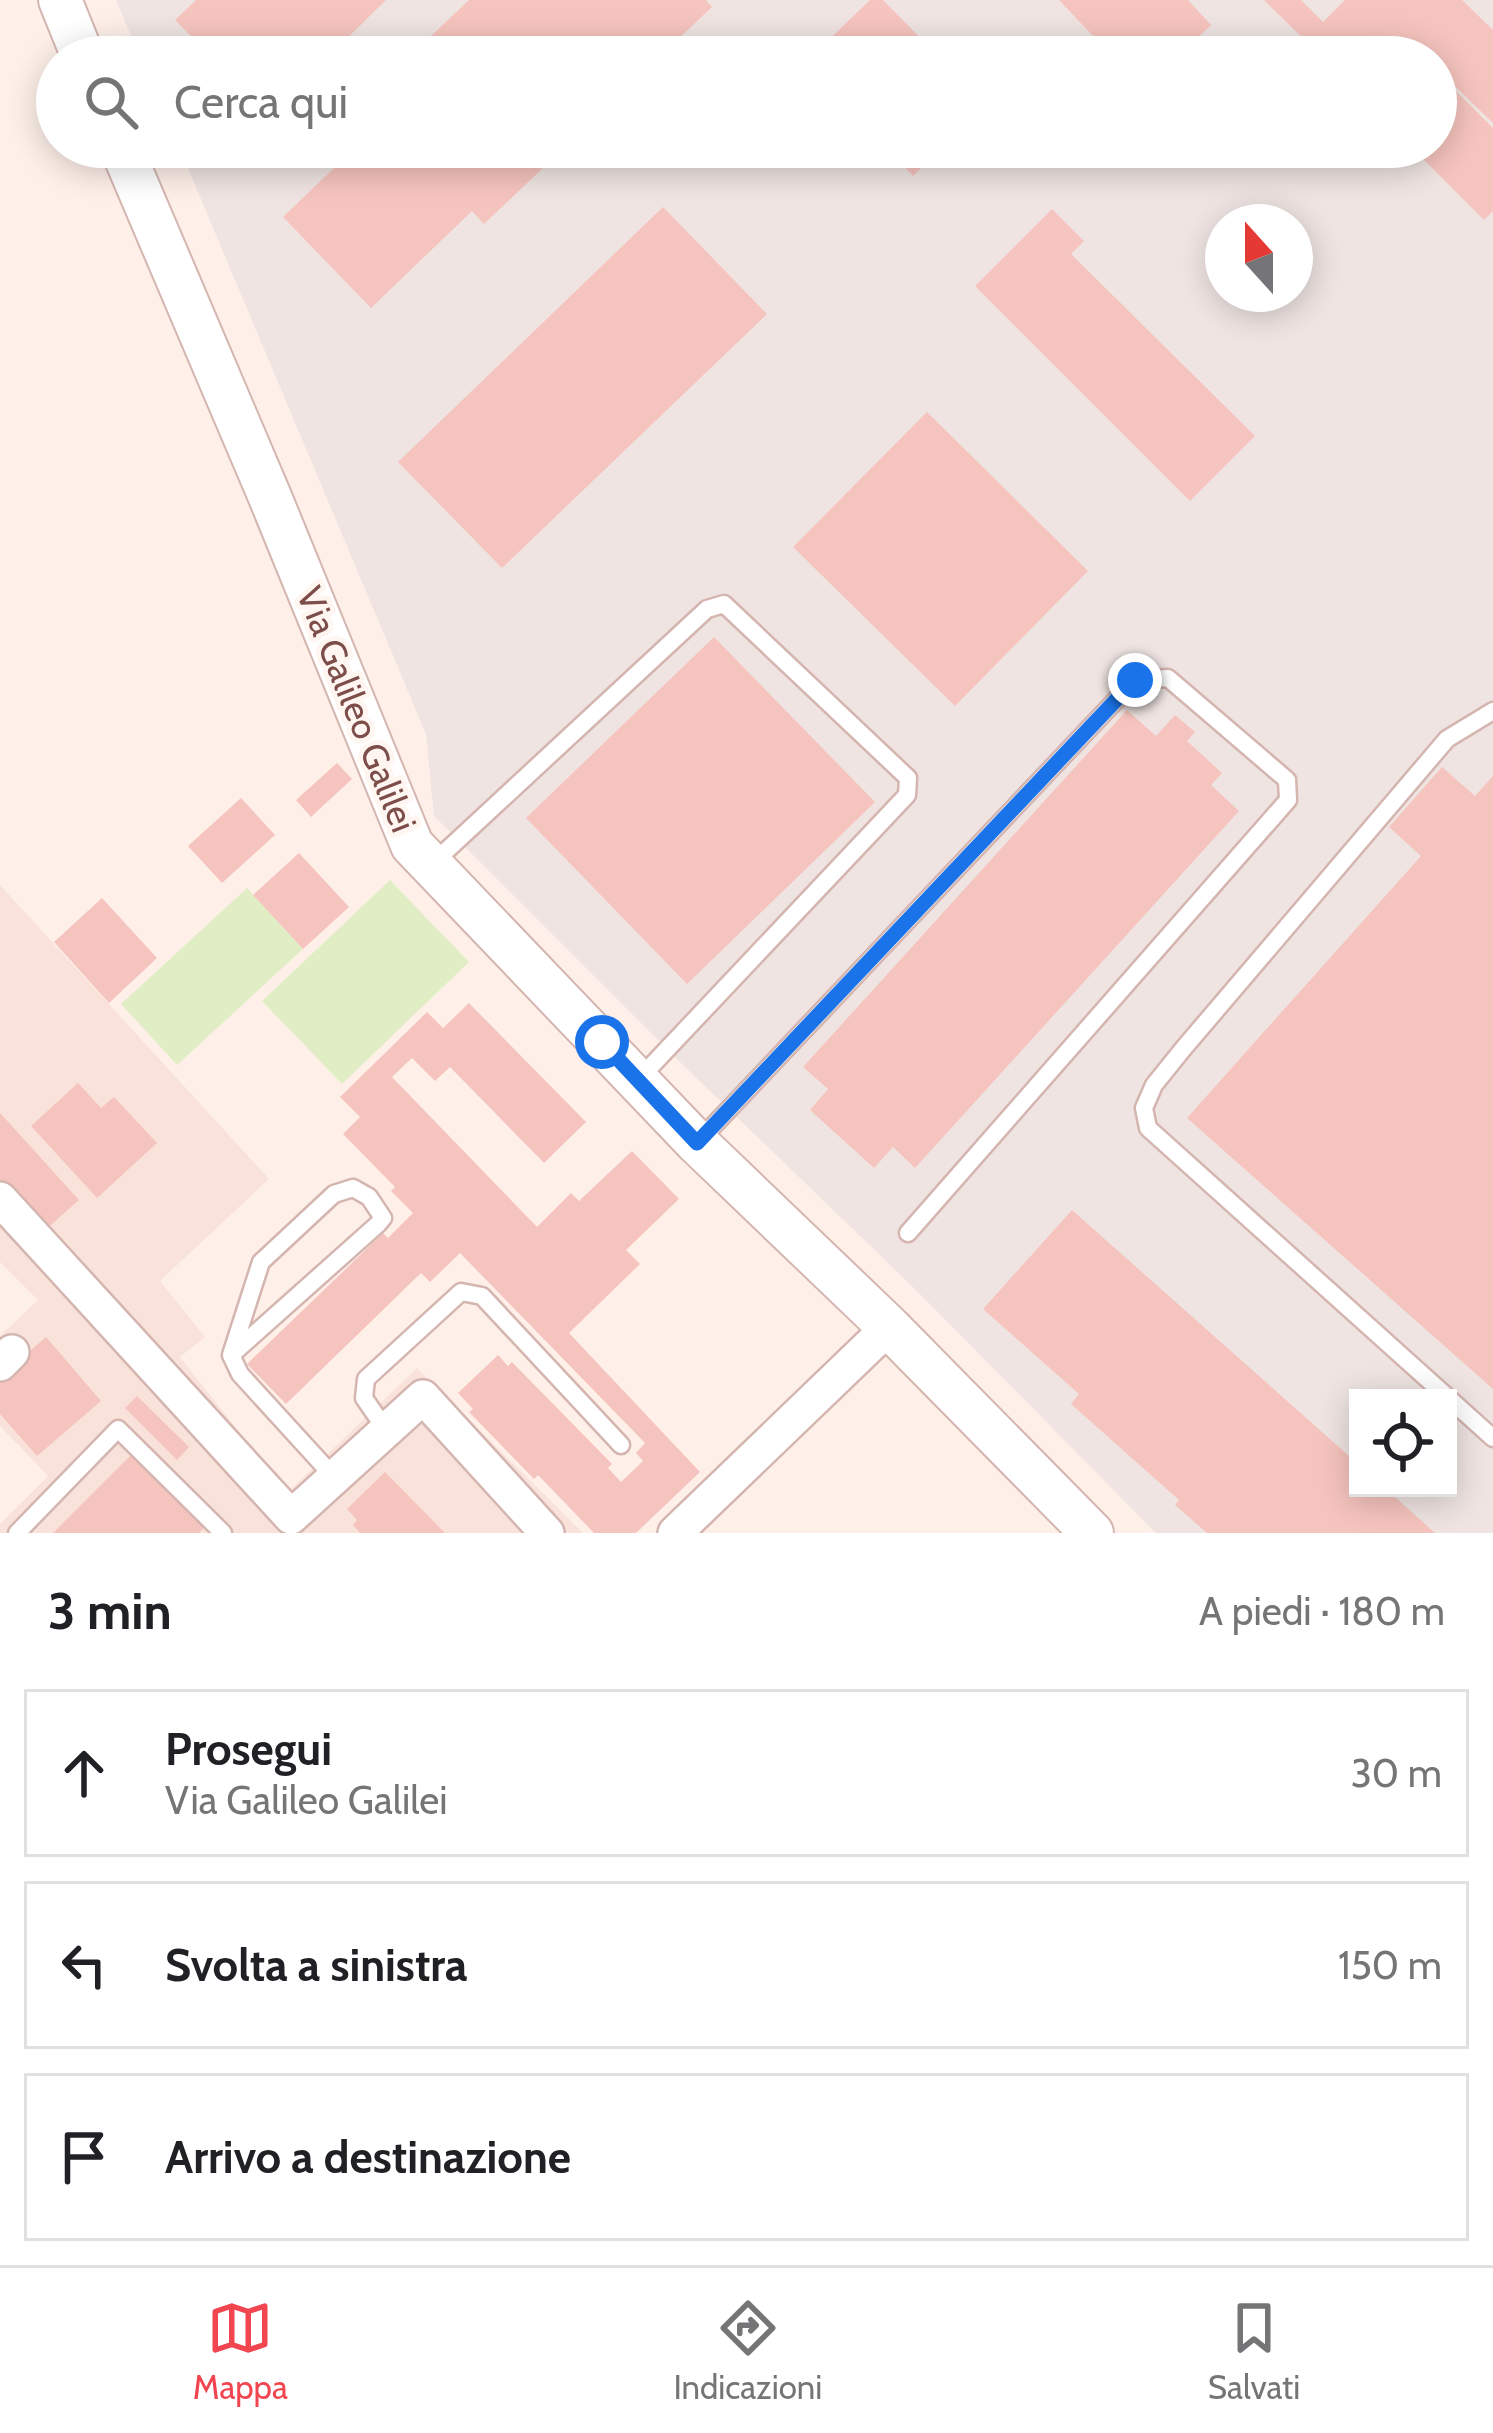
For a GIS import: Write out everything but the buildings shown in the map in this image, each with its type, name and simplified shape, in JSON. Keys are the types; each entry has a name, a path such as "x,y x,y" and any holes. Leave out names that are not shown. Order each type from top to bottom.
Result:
{"street":[{"path":"60,0 75,36"},
{"name":"Via Galileo Galilei","path":"130,168 412,845 697,1143 889,1327 1092,1533"},
{"path":"0,1199 290,1528 334,1478 423,1397 547,1533"},
{"path":"675,1533 889,1327"}],"lane":[{"path":"431,865 707,609 724,604 908,778 907,795 637,1081"},
{"path":"697,1143 1135,680 1168,678 1287,780 1288,800 908,1233"},
{"path":"1493,711 1447,739 1183,1049 1154,1085 1144,1108 1148,1128 1493,1438"},
{"path":"231,1355 378,1224 382,1218 370,1197 352,1188 334,1194 261,1262 231,1355 240,1374 334,1478"},
{"path":"386,1430 364,1398 365,1378 461,1292 482,1296 621,1445"},
{"path":"17,1533 118,1430 223,1533"}],"shaded area":[{"path":"116,0 1493,0 1493,1533 1156,1533 434,816 426,734 188,168 1457,168 1457,36 131,36"},
{"path":"0,885 269,1179 160,1281 205,1337 180,1357 287,1493 417,1368 583,1533 0,1533 0,1524 48,1476 0,1426 0,1336 38,1300 0,1262"}],"green space":[{"path":"390,880 469,962 342,1084 262,1001"},
{"path":"247,888 303,949 177,1065 121,1004"}],"route":[{"path":"602,1042 697,1143 1135,680"}]}
